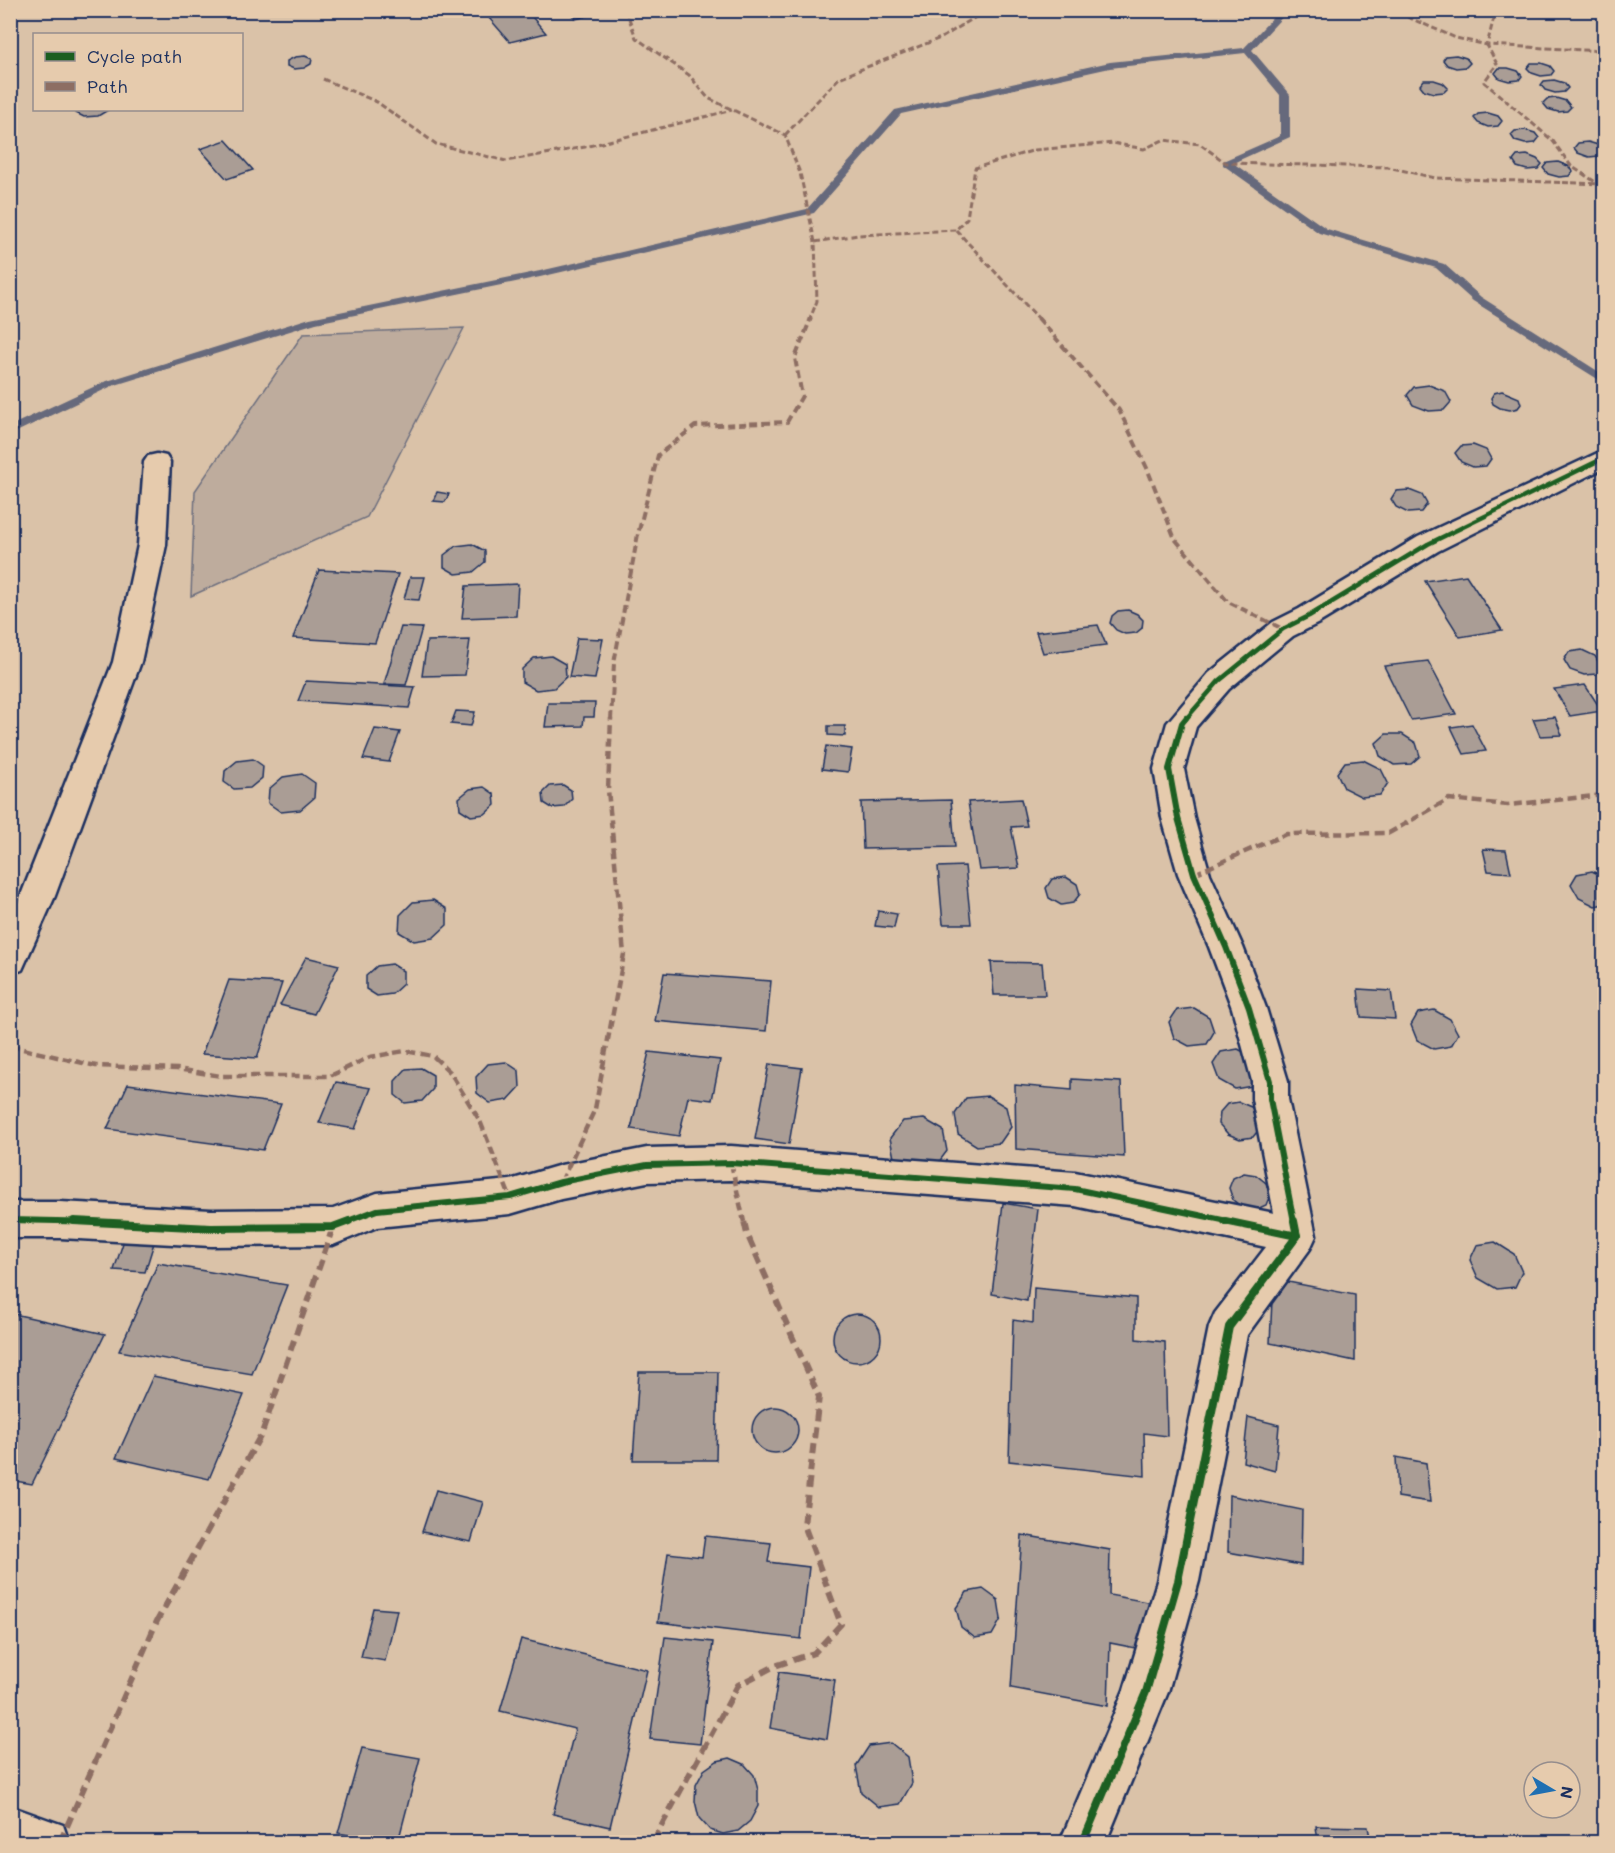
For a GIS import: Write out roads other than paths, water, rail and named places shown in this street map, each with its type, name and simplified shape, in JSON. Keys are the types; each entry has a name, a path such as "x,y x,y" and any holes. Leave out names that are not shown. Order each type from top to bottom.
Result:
{"street":[{"path":"1083,1842 1146,1692 1178,1581 1229,1327 1298,1236 1270,1099 1270,1081 1252,1019 1226,947 1194,874 1178,819 1169,769 1182,723 1219,681 1282,629 1309,616 1428,544 1605,458"},
{"path":"10,960 39,896 127,662 152,545 158,462"},
{"path":"10,1220 60,1220 211,1228 333,1227 376,1210 510,1197 561,1182 647,1165 731,1163 1075,1189 1298,1236"},
{"path":"10,1829 46,1842"}],"waterway":[{"path":"1247,50 1285,10"},
{"path":"10,431 108,384 314,320 540,274 810,211 898,112 1110,65 1247,50"},
{"path":"1247,50 1285,95 1285,137 1226,163 1323,231 1440,266 1477,299 1604,380"}]}
